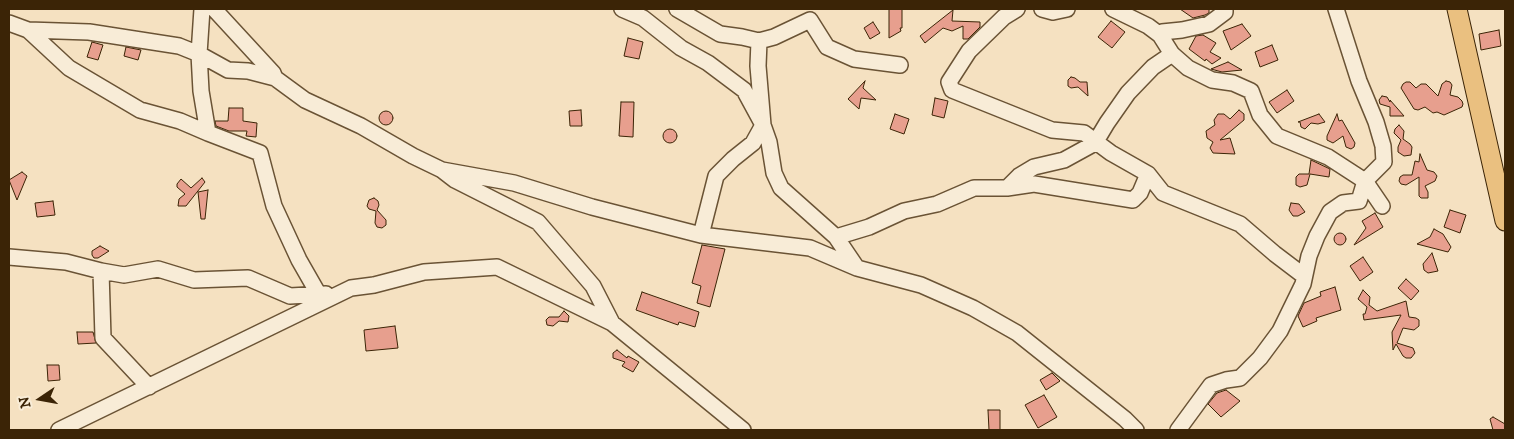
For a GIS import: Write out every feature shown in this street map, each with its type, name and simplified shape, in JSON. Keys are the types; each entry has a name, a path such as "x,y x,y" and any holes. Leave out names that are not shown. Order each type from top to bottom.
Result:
{"main road":[{"path":"1457,9 1501,180 1505,221"}],"street":[{"path":"202,9 199,54 201,91 208,133"},
{"path":"214,9 274,73 276,78"},
{"path":"622,9 643,18 681,48 708,63 744,90 763,125 769,142 774,173 780,188 836,236 857,268"},
{"path":"677,9 720,34 759,41 774,37 806,14 827,47 854,59 900,65"},
{"path":"1017,9 1004,17 969,51 949,82 952,90 1052,130 1084,133 1095,143 1148,174 1163,193 1240,224 1304,276"},
{"path":"1042,9 1053,12 1067,9"},
{"path":"1113,9 1148,26 1160,35 1172,54 1188,68 1212,80 1234,83 1251,91 1260,116 1277,136 1328,157 1365,181 1382,206"},
{"path":"1160,35 1162,32 1209,24 1225,12 1225,9"},
{"path":"1178,430 1211,385 1240,378 1260,358 1280,331 1303,284 1309,256 1330,212 1343,203 1359,201 1365,181 1384,162 1383,146 1336,9"},
{"path":"9,23 28,30 89,32 179,46 199,54 228,70 248,71 276,78 305,100 362,126 413,156 442,170 455,180 538,222 593,286 612,323"},
{"path":"28,30 69,68 140,110 180,121 260,153 274,206 299,260 319,295"},
{"path":"701,235 716,176 733,159 753,144 763,125 758,66 759,41"},
{"path":"1007,188 1019,176 1034,167 1064,160 1095,143 1128,93 1153,67 1172,54"},
{"path":"442,170 514,183 592,207 701,235 810,248 857,268 921,285 973,308 1017,333 1125,419 1136,430"},
{"path":"836,236 869,228 904,211 937,204 974,188 1007,188 1034,184 1133,200 1140,193 1148,174"},
{"path":"9,257 66,262 101,272 124,275 158,270 194,280 248,278 290,296 319,295 374,285 424,272 496,267 612,323 743,430"},
{"path":"101,272 103,338 149,387"},
{"path":"59,430 350,288"}],"building":[{"path":"889,9 902,9 902,28 900,28 901,31 889,38"},
{"path":"1180,9 1209,9 1209,13 1193,18"},
{"path":"953,10 952,21 980,22 980,27 968,39 963,39 963,26 952,31 943,28 925,43 920,36"},
{"path":"1111,21 1125,32 1112,48 1098,37"},
{"path":"873,22 880,33 870,39 864,28"},
{"path":"1242,24 1251,36 1231,50 1223,31"},
{"path":"1499,30 1501,46 1481,50 1479,34"},
{"path":"1203,35 1216,43 1210,52 1221,58 1212,64 1189,49 1196,36"},
{"path":"628,38 643,42 639,59 624,56"},
{"path":"92,42 103,45 98,60 87,57"},
{"path":"1272,45 1278,60 1260,67 1255,52"},
{"path":"126,47 141,50 138,60 124,56"},
{"path":"1228,62 1242,70 1222,72 1211,69"},
{"path":"1071,77 1080,82 1087,82 1088,96 1078,87 1071,88 1068,86 1068,80"},
{"path":"865,81 863,88 876,100 861,98 859,109 848,99"},
{"path":"1446,81 1452,85 1450,95 1458,97 1463,104 1462,107 1444,115 1437,112 1433,113 1425,107 1418,110 1414,109 1401,88 1406,82 1410,82 1416,88 1421,84 1426,84 1438,96 1442,84"},
{"path":"1287,90 1294,101 1277,113 1269,102"},
{"path":"1382,96 1387,97 1404,116 1390,116 1390,107 1380,104 1379,100"},
{"path":"935,98 948,101 944,118 932,115"},
{"path":"621,102 634,102 633,137 619,136"},
{"path":"229,108 243,108 243,121 257,123 256,137 246,136 247,131 229,131 216,126 215,121 228,121"},
{"path":"581,110 582,126 570,126 569,111"},
{"path":"1239,110 1244,114 1244,120 1220,140 1230,138 1235,154 1213,153 1210,148 1213,142 1207,138 1206,131 1215,125 1214,120 1218,114 1224,114 1230,119"},
{"path":"386,111 391,113 393,118 391,123 386,125 381,123 379,118 381,113"},
{"path":"895,114 909,119 904,134 890,129"},
{"path":"1319,114 1325,122 1311,123 1305,129 1298,122"},
{"path":"1337,114 1339,121 1342,120 1355,143 1351,149 1346,147 1343,136 1333,143 1327,140"},
{"path":"1399,125 1404,131 1403,139 1412,147 1411,155 1404,156 1398,152 1401,140 1394,133"},
{"path":"670,129 675,131 677,136 675,141 670,143 665,141 663,136 665,131"},
{"path":"1420,154 1427,170 1434,172 1437,176 1435,181 1425,186 1428,198 1421,198 1419,196 1419,177 1406,185 1401,184 1399,181 1403,175 1412,175 1415,161 1419,162"},
{"path":"1311,160 1330,169 1329,177 1310,174 1307,185 1300,187 1296,185 1296,177 1299,174 1309,174"},
{"path":"22,172 27,176 17,200 9,180"},
{"path":"202,178 205,182 186,206 178,206 179,199 185,194 177,187 181,179 191,188"},
{"path":"208,190 205,219 201,219 198,192"},
{"path":"374,198 378,201 379,205 377,210 386,220 386,225 382,228 377,227 375,223 376,211 369,209 367,206 369,200"},
{"path":"53,201 55,215 37,217 35,203"},
{"path":"1291,203 1299,204 1305,212 1298,216 1293,216 1289,210"},
{"path":"1450,210 1466,215 1460,233 1444,227"},
{"path":"1375,213 1383,227 1354,245 1366,228 1362,221"},
{"path":"1434,229 1443,234 1451,247 1448,252 1417,244 1430,237"},
{"path":"1342,233 1345,234 1345,244 1338,245 1335,244 1334,237 1335,234"},
{"path":"702,245 725,249 710,307 697,303 701,286 692,283"},
{"path":"100,246 109,251 98,258 94,258 92,251"},
{"path":"1432,253 1438,271 1428,273 1424,270 1423,264"},
{"path":"1363,257 1373,272 1360,281 1350,266"},
{"path":"1406,279 1419,291 1411,300 1398,288"},
{"path":"1335,287 1341,310 1316,318 1317,321 1303,327 1298,316 1304,303 1321,296 1320,292"},
{"path":"1363,290 1370,297 1369,305 1377,311 1406,301 1409,317 1419,320 1419,326 1414,330 1403,328 1397,343 1413,348 1415,353 1411,358 1403,356 1396,344 1393,350 1392,332 1401,315 1364,320 1363,314 1365,314 1367,307 1358,299"},
{"path":"642,292 699,312 695,327 679,322 678,325 636,310"},
{"path":"564,311 569,316 568,322 559,321 553,326 547,325 546,320 549,317 559,317"},
{"path":"395,326 398,348 366,351 364,330"},
{"path":"77,332 93,332 96,343 78,344"},
{"path":"617,350 627,358 628,356 639,362 633,372 622,366 625,362 613,358 613,353"},
{"path":"47,365 59,365 60,380 48,381"},
{"path":"1052,373 1060,381 1046,390 1040,380"},
{"path":"1226,390 1240,401 1221,417 1208,404 1217,393"},
{"path":"1044,395 1057,417 1038,428 1025,405"},
{"path":"988,410 1000,410 1000,430 989,430"},
{"path":"1493,417 1505,424 1505,430 1493,430 1490,419"}]}
